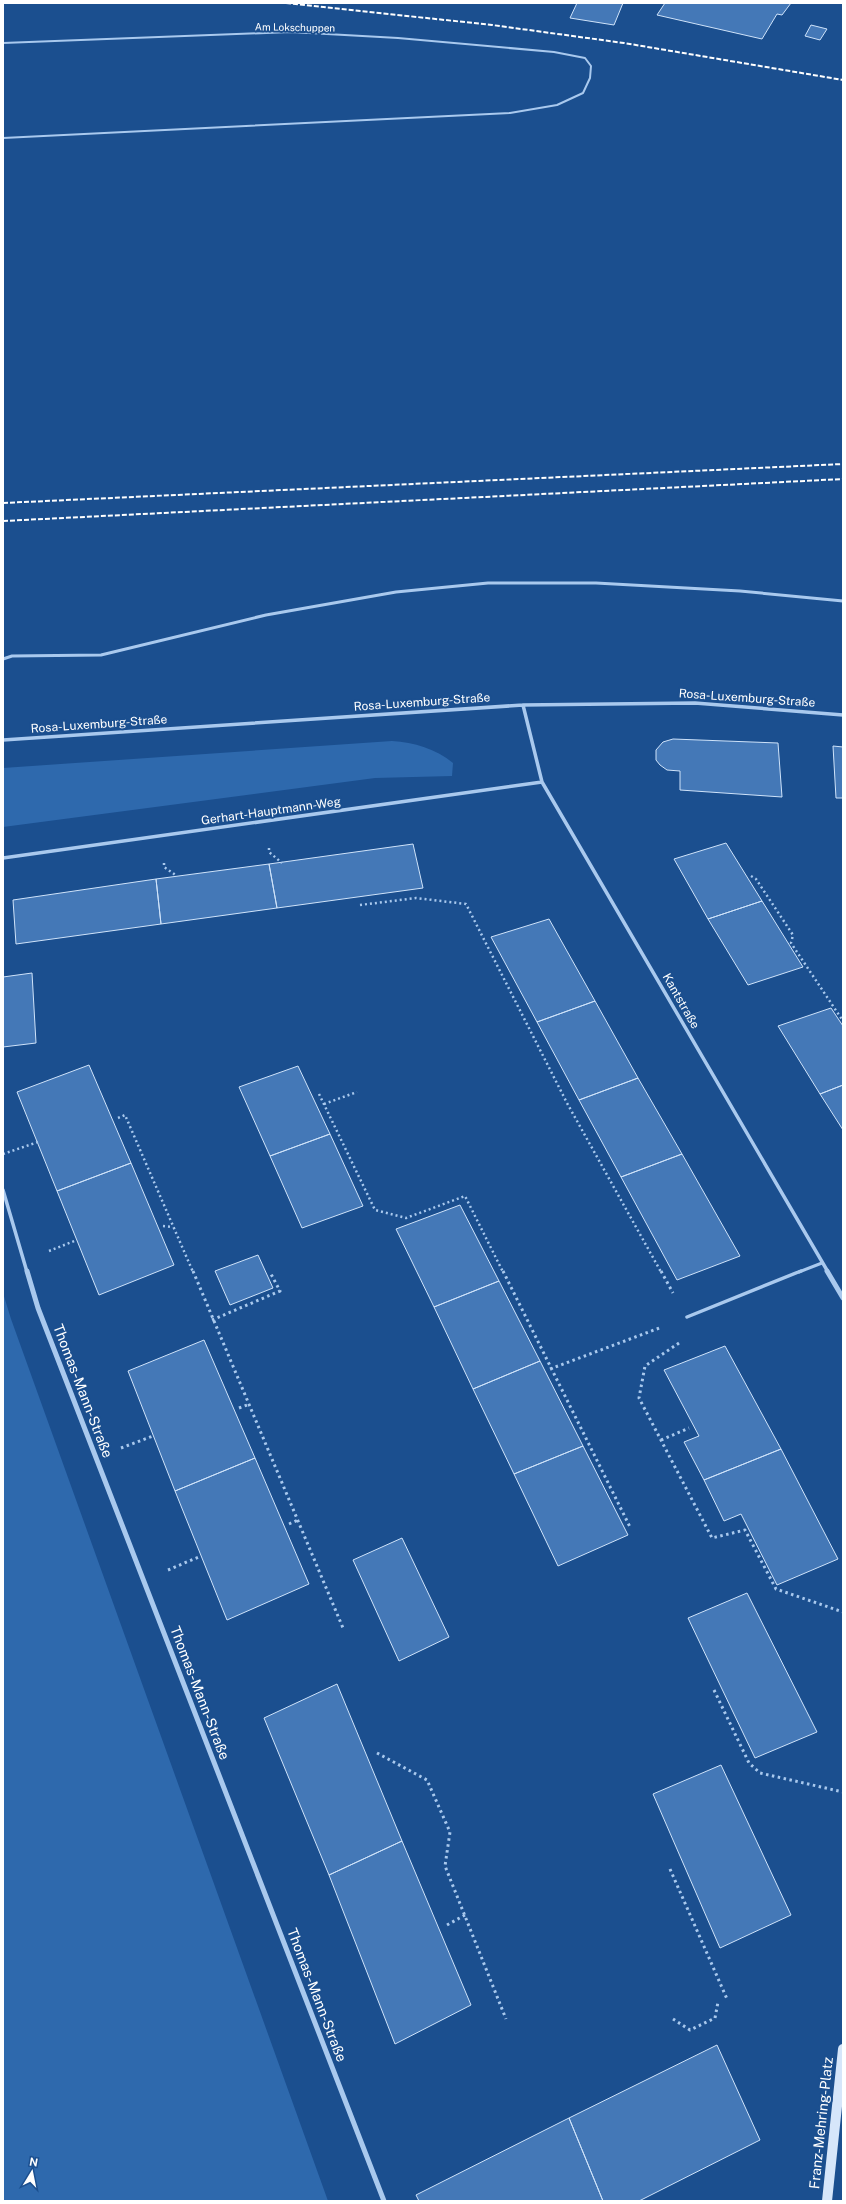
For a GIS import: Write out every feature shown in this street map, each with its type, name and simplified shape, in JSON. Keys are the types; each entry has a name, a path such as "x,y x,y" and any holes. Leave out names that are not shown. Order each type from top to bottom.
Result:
{"street":[{"name":"Rosa-Luxemburg-Straße","path":"3,740 523,705 695,703 843,715"},
{"name":"Kantstraße","path":"523,705 542,782 843,1298"},
{"name":"Gerhart-Hauptmann-Weg","path":"3,858 542,782"},
{"name":"Thomas-Mann-Straße","path":"3,1190 38,1308 384,2201"},
{"name":"Franz-Mehring-Platz","path":"827,2201 843,2048"}],"lane":[{"name":"Am Lokschuppen","path":"3,43 291,32 413,39 554,52 585,58 592,66 590,78 583,93 557,105 510,113 3,138"},
{"path":"3,658 12,656 101,654 266,615 396,592 488,583 596,583 740,591 843,601"},
{"path":"687,1317 822,1263"}],"path":[{"path":"751,876 756,879 793,935 792,943 843,1021"},
{"path":"360,905 416,898 466,904 567,1103 687,1317 691,1335 645,1366 640,1398 712,1538 745,1530 776,1589 843,1612"},
{"path":"324,1104 357,1092"},
{"path":"319,1094 375,1210 406,1218 465,1196 631,1529"},
{"path":"118,1118 126,1115 212,1320 250,1404 343,1628"},
{"path":"3,1154 38,1142"},
{"path":"163,1226 173,1227"},
{"path":"212,1320 280,1291 271,1274"},
{"path":"550,1369 687,1317"},
{"path":"239,1408 250,1404"},
{"path":"661,1440 689,1428"},
{"path":"96,1458 153,1436"},
{"path":"289,1524 298,1520"},
{"path":"144,1581 201,1556"},
{"path":"714,1690 750,1763 760,1773 843,1792"},
{"path":"378,1754 427,1780 450,1832 445,1866 506,2019"},
{"path":"670,1869 727,1999"},
{"path":"447,1925 464,1915"},
{"path":"673,2019 690,2030 715,2018 718,2002"}],"shaded area":[{"path":"392,741 424,747 446,758 453,763 452,776 375,778 3,827 3,768"},
{"path":"3,1293 11,1319 328,2201 3,2201"}],"building":[{"path":"577,3 623,3 614,25 570,18"},
{"path":"665,3 791,3 782,15 777,14 762,39 657,15"},
{"path":"811,25 827,29 820,40 805,36"},
{"path":"673,739 778,743 782,797 680,790 680,771 667,770 656,760 656,750 663,742"},
{"path":"833,746 843,747 843,798 836,798"},
{"path":"726,843 762,901 708,919 674,859"},
{"path":"413,844 423,888 277,908 269,864"},
{"path":"269,864 277,908 161,924 156,879"},
{"path":"156,879 161,924 16,944 13,900"},
{"path":"762,901 803,967 748,985 708,919"},
{"path":"549,919 595,1001 537,1022 491,937"},
{"path":"32,973 36,1043 3,1047 3,977"},
{"path":"595,1001 638,1078 579,1100 537,1022"},
{"path":"831,1008 843,1026 843,1085 820,1094 778,1026"},
{"path":"89,1065 131,1163 57,1191 17,1092"},
{"path":"298,1066 330,1134 270,1156 239,1087"},
{"path":"638,1078 682,1154 621,1177 579,1100"},
{"path":"843,1085 843,1130 820,1094"},
{"path":"330,1134 363,1206 302,1228 270,1156"},
{"path":"682,1154 740,1256 677,1280 621,1177"},
{"path":"131,1163 174,1265 99,1295 57,1191"},
{"path":"460,1205 499,1281 434,1307 396,1229"},
{"path":"258,1255 273,1288 230,1305 215,1271"},
{"path":"499,1281 540,1361 473,1389 434,1307"},
{"path":"204,1340 255,1458 175,1491 128,1371"},
{"path":"725,1346 781,1449 704,1480 684,1442 699,1436 664,1370"},
{"path":"540,1361 583,1446 514,1474 473,1389"},
{"path":"583,1446 628,1535 558,1566 514,1474"},
{"path":"781,1449 838,1559 777,1585 741,1514 724,1521 704,1480"},
{"path":"255,1458 309,1584 227,1620 175,1491"},
{"path":"402,1538 449,1637 399,1661 353,1560"},
{"path":"747,1593 817,1732 755,1758 688,1618"},
{"path":"337,1684 402,1841 329,1875 264,1718"},
{"path":"721,1765 791,1915 720,1948 653,1794"},
{"path":"402,1841 471,2005 395,2044 329,1875"},
{"path":"717,2045 760,2140 639,2201 603,2201 569,2118"},
{"path":"569,2118 603,2201 419,2201 416,2195"}],"railway":[{"path":"286,3 492,25 624,43 843,80"},
{"path":"3,503 843,464"},
{"path":"3,521 843,479"}]}
